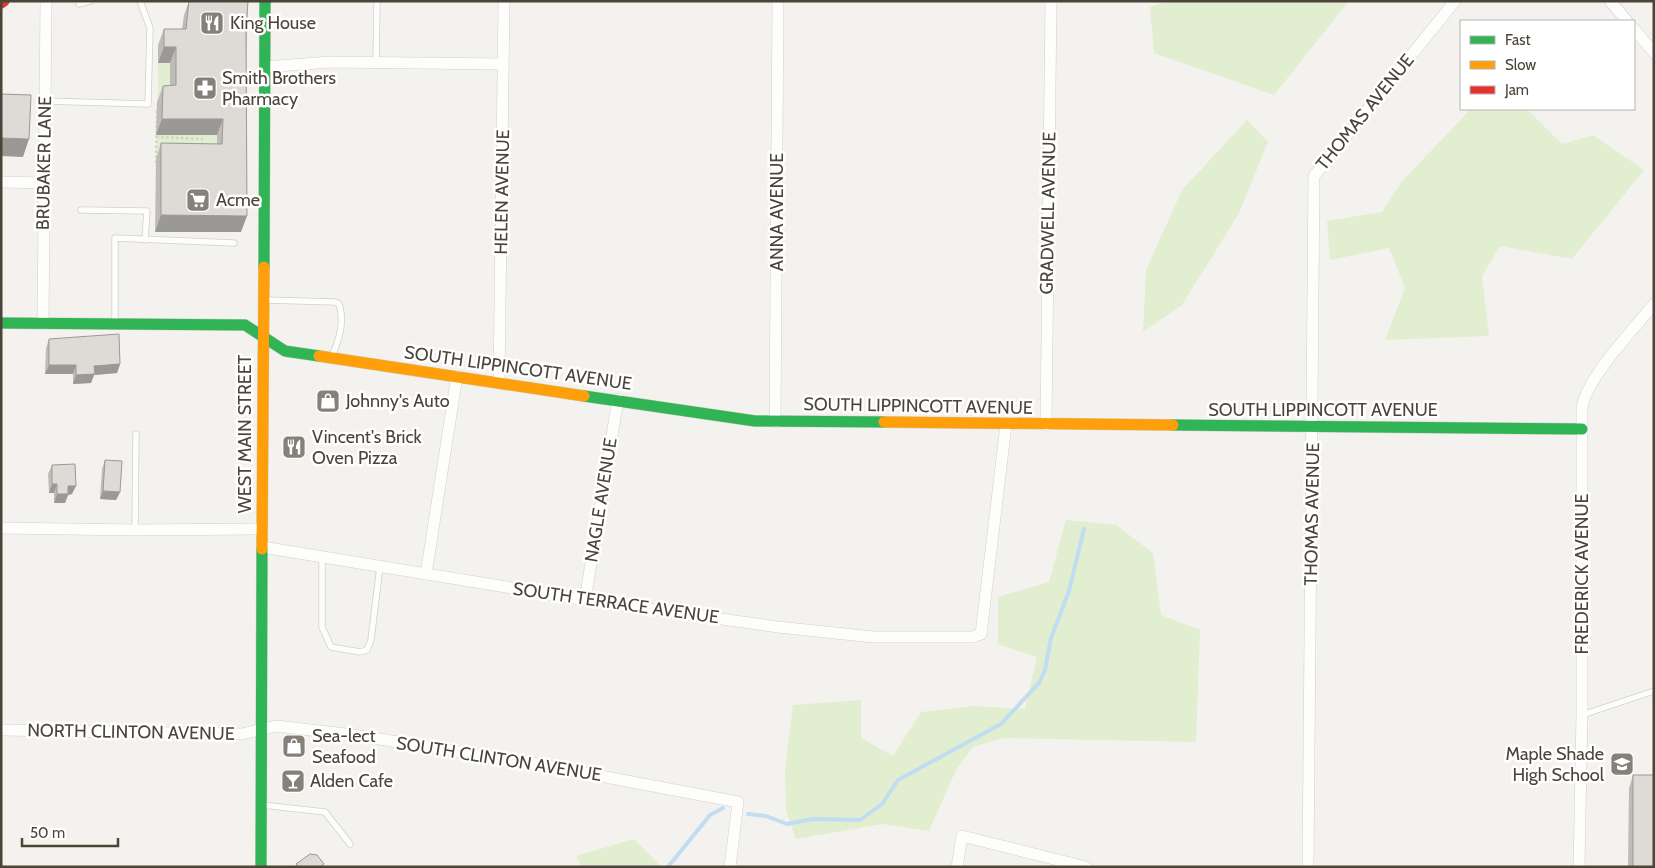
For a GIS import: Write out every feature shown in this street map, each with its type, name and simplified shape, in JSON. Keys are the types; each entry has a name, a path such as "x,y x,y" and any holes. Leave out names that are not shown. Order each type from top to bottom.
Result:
{"street":[{"name":"BRUBAKER LANE","path":"43,324 46,1"},
{"name":"WEST MAIN STREET","path":"260,867 265,1"},
{"name":"HELEN AVENUE","path":"499,382 504,1"},
{"name":"ANNA AVENUE","path":"775,422 778,1"},
{"name":"GRADWELL AVENUE","path":"1046,424 1050,1"},
{"name":"THOMAS AVENUE","path":"1308,867 1314,176 1455,1"},
{"path":"1610,1 1626,20"},
{"path":"1635,30 1654,52"},
{"path":"265,67 319,62 503,64"},
{"path":"1,182 43,183"},
{"name":"FREDERICK AVENUE","path":"1579,867 1582,715 1582,429 1584,396 1593,381 1654,304"},
{"name":"SOUTH LIPPINCOTT AVENUE","path":"1,323 245,326 281,350 618,399 707,414 775,422 1582,429"},
{"path":"426,574 457,376"},
{"name":"NAGLE AVENUE","path":"585,600 618,399"},
{"name":"SOUTH TERRACE AVENUE","path":"262,547 585,600 873,637 972,637 981,634 1006,424"},
{"path":"1,528 262,529"},
{"name":"SOUTH CLINTON AVENUE","path":"260,730 276,726 362,736 537,764 738,802 730,867"},
{"name":"NORTH CLINTON AVENUE","path":"1,730 242,734 260,730"},
{"path":"957,867 962,836 1086,867"}],"lane":[{"path":"79,4 90,1"},
{"path":"45,101 148,104 150,28 140,1"},
{"path":"376,63 377,1"},
{"path":"81,210 147,211 144,240"},
{"path":"115,324 115,238 234,243"},
{"path":"263,300 335,302 339,304 342,312 339,339 331,358"},
{"path":"135,530 136,434"},
{"path":"322,556 322,627 331,647 360,652 367,650 371,640 380,566"},
{"path":"1582,715 1654,691"},
{"path":"260,805 325,812 350,844"}],"path":[{"path":"156,168 157,102"},
{"path":"156,137 203,138"}],"green space":[{"path":"1169,1 1349,1 1274,95 1154,53 1150,7"},
{"path":"158,63 186,63 170,101 158,101"},
{"path":"1470,110 1528,110 1562,144 1593,135 1644,170 1572,259 1500,246 1482,276 1489,336 1385,340 1405,288 1389,248 1330,260 1327,221 1382,212 1403,180"},
{"path":"1247,120 1268,142 1239,213 1182,305 1143,332 1146,270 1182,190"},
{"path":"157,135 217,135 216,160 156,159"},
{"path":"1066,520 1116,525 1153,553 1161,615 1200,630 1196,742 1004,738 973,747 956,770 929,831 883,824 796,839 786,811 785,769 793,705 861,700 861,738 893,756 921,712 974,706 1025,709 1037,657 998,644 998,597 1049,582"},
{"path":"634,839 657,862 659,867 582,867 576,856"}],"building":[{"path":"189,1 248,1 246,30 247,216 161,215 161,143 222,144 223,119 162,119 163,86 176,85 176,47 164,47 164,29 186,29"},
{"path":"1,94 31,95 29,139 1,138"},
{"path":"119,334 120,364 94,366 95,374 76,375 76,365 49,365 49,339"},
{"path":"105,460 122,461 120,492 103,491"},
{"path":"75,464 76,486 68,486 68,494 57,494 57,484 52,484 52,465"},
{"path":"1633,775 1654,775 1654,867 1633,867"},
{"path":"310,854 317,855 324,864 320,867 298,867 296,864"}],"waterway":[{"path":"748,814 766,816 787,824 813,819 860,820 882,804 898,780 1001,724 1039,683 1045,670 1051,638 1069,591 1084,529"},
{"path":"668,867 710,815 723,808"}],"traffic: fast":[{"path":"264,267 265,1"},
{"path":"1,323 245,325 285,351 319,356"},
{"path":"584,396 755,421 884,422"},
{"path":"1173,425 1582,429"},
{"path":"261,867 262,549"}],"traffic: slow":[{"path":"262,549 264,267"},
{"path":"319,356 584,396"},
{"path":"884,422 1173,425"}],"place":[{"name":"King House","path":"212,23"},
{"name":"Smith Brothers Pharmacy","path":"205,88"},
{"name":"Acme","path":"198,200"},
{"name":"Johnny's Auto","path":"328,401"},
{"name":"Vincent's Brick Oven Pizza","path":"294,447"},
{"name":"Sea-lect Seafood","path":"294,746"},
{"name":"Maple Shade High School","path":"1622,764"},
{"name":"Alden Cafe","path":"293,781"}]}
